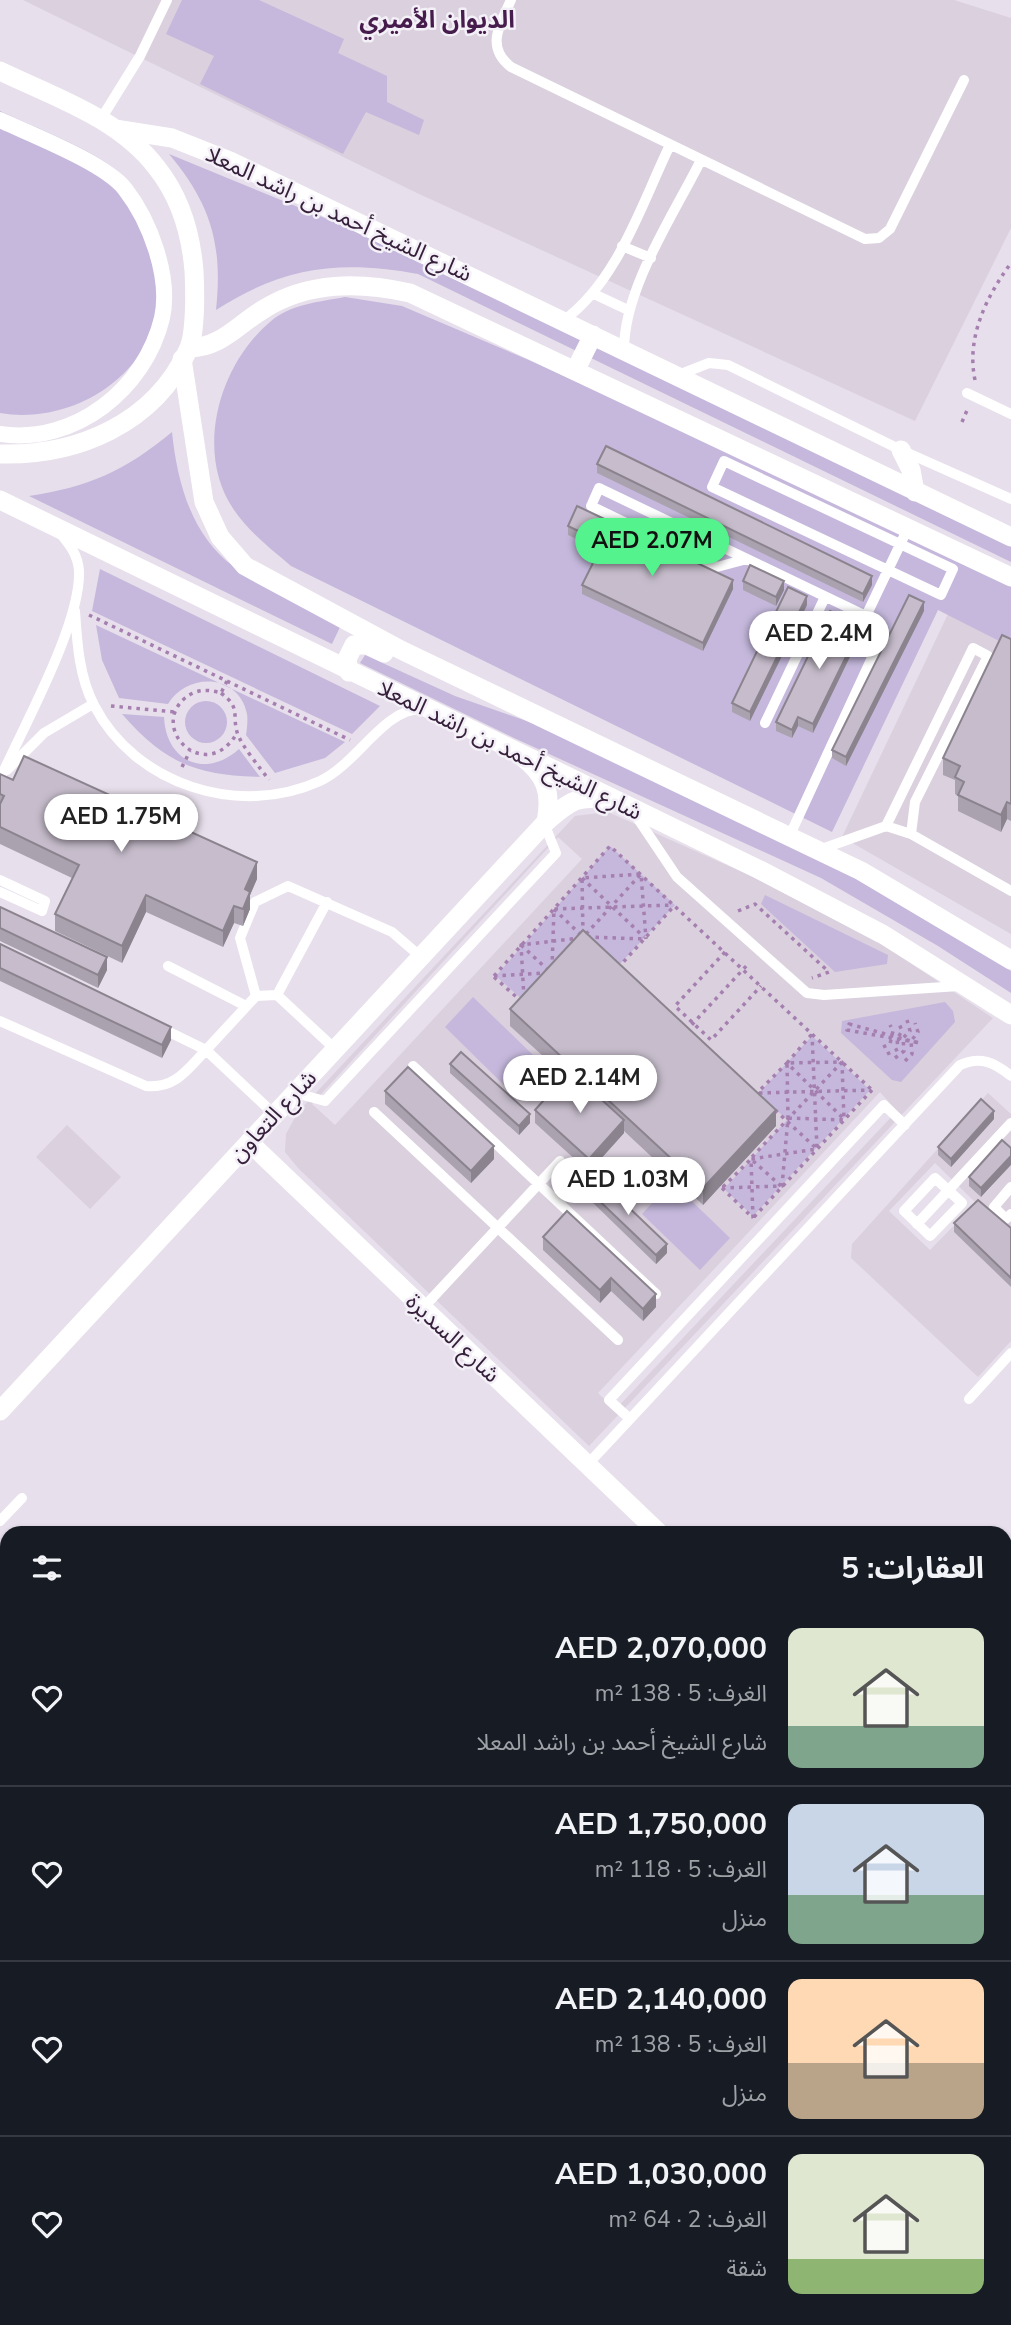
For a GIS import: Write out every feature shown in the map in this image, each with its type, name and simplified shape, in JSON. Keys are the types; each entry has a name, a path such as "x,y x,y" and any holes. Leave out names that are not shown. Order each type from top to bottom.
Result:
{"street":[{"path":"0,71 108,124 157,168 175,197 192,242 194,283 186,354 154,400 119,426 73,447 39,453 0,454"},
{"path":"0,120 96,166 123,186 156,244 161,277 162,316 150,351 132,380 103,408 75,424 38,433 0,434"},
{"name":"شارع الشيخ أحمد بن راشد المعلا","path":"108,124 172,138 209,151 1011,537"},
{"name":"شارع الشيخ أحمد بن راشد المعلا","path":"1011,577 904,536 576,369 410,293 375,285 340,285 305,290 264,308 227,338 186,354 204,502 220,537 245,566 401,650 790,835 953,923 1011,960"},
{"path":"576,369 593,335"},
{"path":"901,450 911,470 915,492"},
{"name":"شارع الشيخ أحمد بن راشد المعلا","path":"0,500 760,870 884,935 1011,1015"},
{"path":"349,672 347,659 354,645 367,645 456,687 547,719"},
{"path":"520,755 537,768 546,783 550,800 545,822"},
{"name":"شارع التعاون","path":"0,1411 545,822 579,798 591,796 624,805"},
{"name":"شارع السديرة","path":"249,1142 652,1526"}],"lane":[{"path":"108,124 167,0"},
{"path":"512,0 495,38 496,47 504,62 858,237 879,238 890,229 964,80"},
{"path":"563,321 594,294 622,246 670,145"},
{"path":"624,351 628,310 701,160"},
{"path":"622,246 651,258"},
{"path":"594,294 628,310"},
{"path":"676,376 709,363 728,365 901,450 1011,499"},
{"path":"972,390 1011,414"},
{"path":"724,461 904,536 953,569 941,595 712,487 724,461"},
{"path":"747,559 717,567 590,506 599,488 866,616 881,626 881,638 790,835"},
{"path":"56,528 75,551 79,570 75,611 77,649 93,704 139,759 175,781 212,794 248,797 289,791 320,781 345,766 393,716 415,709 429,710"},
{"path":"866,616 904,536"},
{"path":"765,723 825,597"},
{"path":"0,778 75,611"},
{"path":"886,825 973,648 988,656 915,803 911,834"},
{"path":"0,778 44,733 93,704"},
{"path":"624,805 648,830 677,877 759,953 807,993 824,995 965,986"},
{"path":"295,1093 324,1101 556,853 545,822"},
{"path":"819,850 886,825 911,834 1011,891"},
{"path":"0,880 45,901 41,911 0,892"},
{"path":"256,996 240,938 255,902 288,886 392,932 421,957"},
{"path":"277,995 327,902"},
{"path":"168,966 246,1006"},
{"path":"0,1021 146,1086 161,1088 174,1083 256,996 277,995 335,1049"},
{"path":"146,1021 206,1050 274,1114"},
{"path":"587,1465 960,1065 974,1058 990,1062 1011,1076"},
{"path":"413,1066 540,1182 656,1294"},
{"path":"630,1419 609,1400 884,1105 905,1125"},
{"path":"374,1112 618,1340"},
{"path":"917,1224 1011,1123"},
{"path":"422,1309 560,1161"},
{"path":"935,1178 948,1190 962,1203 930,1236 904,1211 935,1178"},
{"path":"1011,1187 994,1207 1006,1219 1011,1214"},
{"path":"969,1399 1010,1356"},
{"path":"0,1521 22,1498"}],"path":[{"path":"972,390 974,336 995,284 1011,263"},
{"path":"90,616 354,742"},
{"path":"220,693 227,681"},
{"path":"199,690 220,693 234,706 238,717 237,733 223,750 201,755 190,751 178,739 173,721 175,712 189,695 199,690"},
{"path":"110,706 175,712"},
{"path":"237,733 270,782"},
{"path":"494,976 610,846 872,1090"},
{"path":"582,878 641,874"},
{"path":"641,874 646,939"},
{"path":"576,946 641,874"},
{"path":"582,878 646,939"},
{"path":"582,878 584,937"},
{"path":"729,915 755,904 829,972 810,979"},
{"path":"554,909 675,905"},
{"path":"610,961 618,968 675,905"},
{"path":"554,909 592,945"},
{"path":"552,972 554,909"},
{"path":"522,945 584,937 646,939"},
{"path":"522,945 552,972"},
{"path":"522,945 524,1003"},
{"path":"725,952 676,1006 711,1040 761,986"},
{"path":"680,1037 759,953"},
{"path":"542,983 560,964"},
{"path":"494,976 552,972"},
{"path":"494,976 524,1003"},
{"path":"524,1003 533,993"},
{"path":"895,1058 904,1051 903,1038 909,1031 907,1020"},
{"path":"887,1054 898,1049 897,1039 902,1031 898,1021"},
{"path":"905,1061 912,1054 911,1041 918,1032 915,1023"},
{"path":"849,1024 920,1043 889,1037 847,1030 849,1024"},
{"path":"883,1046 890,1044 889,1037 893,1031 890,1025"},
{"path":"812,1034 817,1149"},
{"path":"757,1094 812,1034"},
{"path":"787,1063 842,1062"},
{"path":"722,1188 842,1062"},
{"path":"842,1062 844,1119"},
{"path":"787,1063 844,1119"},
{"path":"782,1186 787,1119 787,1063"},
{"path":"757,1094 872,1090"},
{"path":"753,1218 872,1090"},
{"path":"757,1094 817,1149"},
{"path":"787,1119 844,1119"},
{"path":"751,1159 817,1149"},
{"path":"751,1159 782,1186"},
{"path":"751,1159 753,1218"},
{"path":"722,1188 782,1186"},
{"path":"722,1188 753,1218"}],"shaded area":[{"name":"الديوان الأميري","path":"23,0 954,0 1011,18 1011,228 915,421 417,193"},
{"path":"182,0 259,0 344,39 338,53 387,76 387,102 424,120 419,135 366,112 343,154 200,84 214,56 166,34"},
{"path":"0,111 85,150 116,169 126,179 142,209 161,286 162,303 158,316 144,348 130,367 113,383 93,396 48,413 0,413"},
{"path":"169,154 383,242 1011,543 1011,562 418,274 364,268 314,270 265,284 216,310 218,265 211,226 195,190"},
{"path":"345,297 402,306 531,361 1011,581 1011,647 938,610 832,832 291,566 246,526 222,487 214,436 218,410 237,361 252,340 270,322 296,307"},
{"path":"172,432 182,488 206,539 245,574 341,625 332,644 29,496 70,488 105,475 138,457"},
{"path":"100,569 380,706 352,734 92,611"},
{"path":"948,614 1011,647 1011,934 842,837"},
{"path":"96,625 221,684 199,682 187,686 168,704 119,698 102,660"},
{"path":"365,655 455,696 538,725 834,865 949,930 1011,971 1011,993 938,946 821,878 514,738 360,663"},
{"path":"228,687 345,742 325,758 275,773 246,735 247,716 242,700"},
{"path":"206,701 221,707 227,722 221,737 206,743 191,737 185,722 191,707"},
{"path":"122,714 164,717 166,733 172,745 180,755 190,761 214,763 239,749 260,777 217,773 183,763 153,744"},
{"path":"608,812 751,876 880,943 993,1018 589,1446 298,1168 285,1152 286,1134 298,1112 575,816","holes":["558,837 582,859 335,1125 312,1104","511,1025 776,1127 703,1205","880,1092 897,1111 615,1410 598,1393"]},
{"path":"610,846 675,905 618,966 524,1001 496,976"},
{"path":"765,895 888,955 887,964 835,972 761,904"},
{"path":"473,997 533,1055 504,1085 445,1027"},
{"path":"945,1002 953,1011 955,1022 901,1082 892,1080 841,1033 842,1021"},
{"path":"812,1036 870,1090 753,1216 724,1189 787,1120 759,1093"},
{"path":"988,1093 1011,1114 1011,1156 982,1197 1011,1165 1011,1237 954,1232 1011,1287 1011,1341 978,1377 851,1258 852,1244","holes":["935,1163 976,1203 930,1250 889,1211"]},
{"path":"67,1125 121,1177 90,1209 36,1157"},
{"path":"672,1182 730,1238 700,1270 642,1214"}],"building":[{"path":"606,446 872,576 863,594 597,464"},
{"path":"577,506 733,580 703,643 582,585 603,543 568,526"},
{"path":"750,565 784,581 776,597 743,581"},
{"path":"788,587 807,596 750,712 732,703"},
{"path":"909,595 924,602 846,757 832,750"},
{"path":"830,611 861,626 813,724 798,717 792,730 776,722"},
{"path":"1002,635 1011,639 1011,804 1007,802 1001,815 958,795 964,782 955,777 960,766 943,758"},
{"path":"24,756 257,862 245,889 250,892 243,909 234,906 223,931 146,895 122,946 55,914 79,865 0,827 0,804 4,796 0,794 0,774 13,780"},
{"path":"0,907 107,957 98,975 0,928"},
{"path":"583,930 776,1110 703,1188 510,1009"},
{"path":"0,944 171,1027 162,1045 0,968"},
{"path":"461,1052 530,1114 519,1126 450,1064"},
{"path":"408,1067 494,1146 471,1171 385,1091"},
{"path":"570,1071 624,1120 589,1159 535,1110"},
{"path":"981,1099 994,1111 951,1159 938,1147"},
{"path":"1002,1140 1011,1148 1011,1156 981,1188 969,1177"},
{"path":"599,1179 667,1244 656,1255 588,1190"},
{"path":"978,1200 1011,1228 1011,1278 954,1223"},
{"path":"567,1211 656,1294 643,1309 611,1278 600,1290 543,1237"}],"district":[{"name":"الديوان الأميري","path":"437,20"}]}
